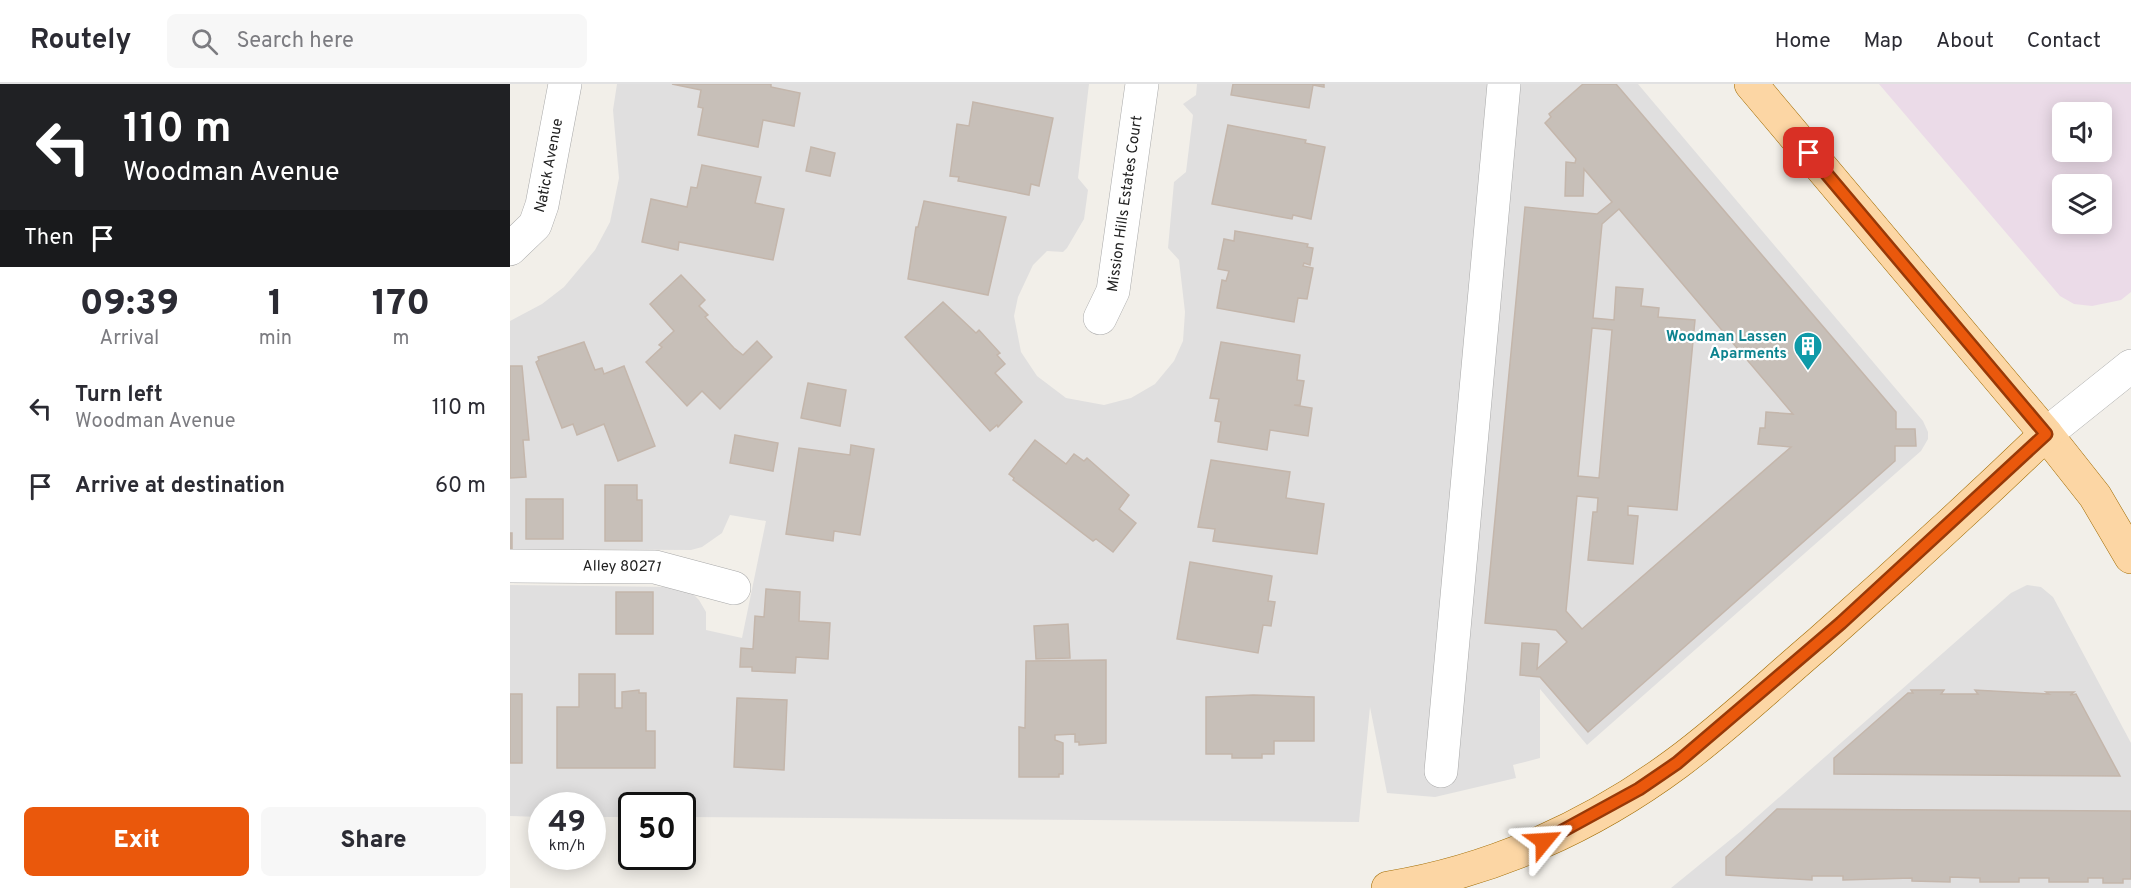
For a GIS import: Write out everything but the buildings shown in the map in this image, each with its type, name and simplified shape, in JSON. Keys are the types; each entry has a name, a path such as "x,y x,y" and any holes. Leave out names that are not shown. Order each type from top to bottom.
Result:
{"main road":[{"path":"1751,84 2046,434 2095,496 2131,557"},
{"path":"1388,888 1452,876 1525,850 1629,795 1677,763 1841,623 2046,434"}],"street":[{"name":"Natick Avenue","path":"515,245 535,225 542,205 565,84"},
{"name":"Mission Hills Estates Court","path":"1100,318 1113,291 1142,84"},
{"path":"1441,771 1504,84"},
{"path":"2046,434 2131,366"},
{"name":"Alley 80271","path":"510,566 655,567 734,588"}],"shaded area":[{"path":"617,84 1089,84 1078,178 1088,190 1084,219 1063,252 1047,251 1033,265 1018,297 1014,316 1021,352 1037,376 1066,398 1104,405 1131,398 1155,384 1174,361 1183,341 1185,312 1179,260 1168,248 1174,182 1186,172 1193,115 1183,104 1196,95 1197,84 1638,84 1923,421 1928,432 1928,439 1921,451 1587,745 1540,689 1540,758 1513,765 1516,778 1435,797 1387,793 1370,707 1359,822 696,817 696,792 618,792 618,817 606,817 606,792 528,792 528,817 510,816 510,585 673,587 692,593 699,600 706,612 706,630 742,638 766,521 730,515 722,533 702,547 691,550 510,549 510,321 542,304 564,287 595,250 610,222 619,178 613,110"},
{"path":"1879,84 2131,84 2131,292 2121,300 2092,306 2074,304 2060,296"},
{"path":"2027,585 2041,587 2053,597 2131,743 2131,888 1671,888 1741,831 2011,593"}],"place":[{"name":"Woodman Lassen Aparments","path":"1808,372"}],"route":[{"path":"1544,841 1639,789 1677,763 1841,623 1978,500 2046,434 1809,153"}]}
